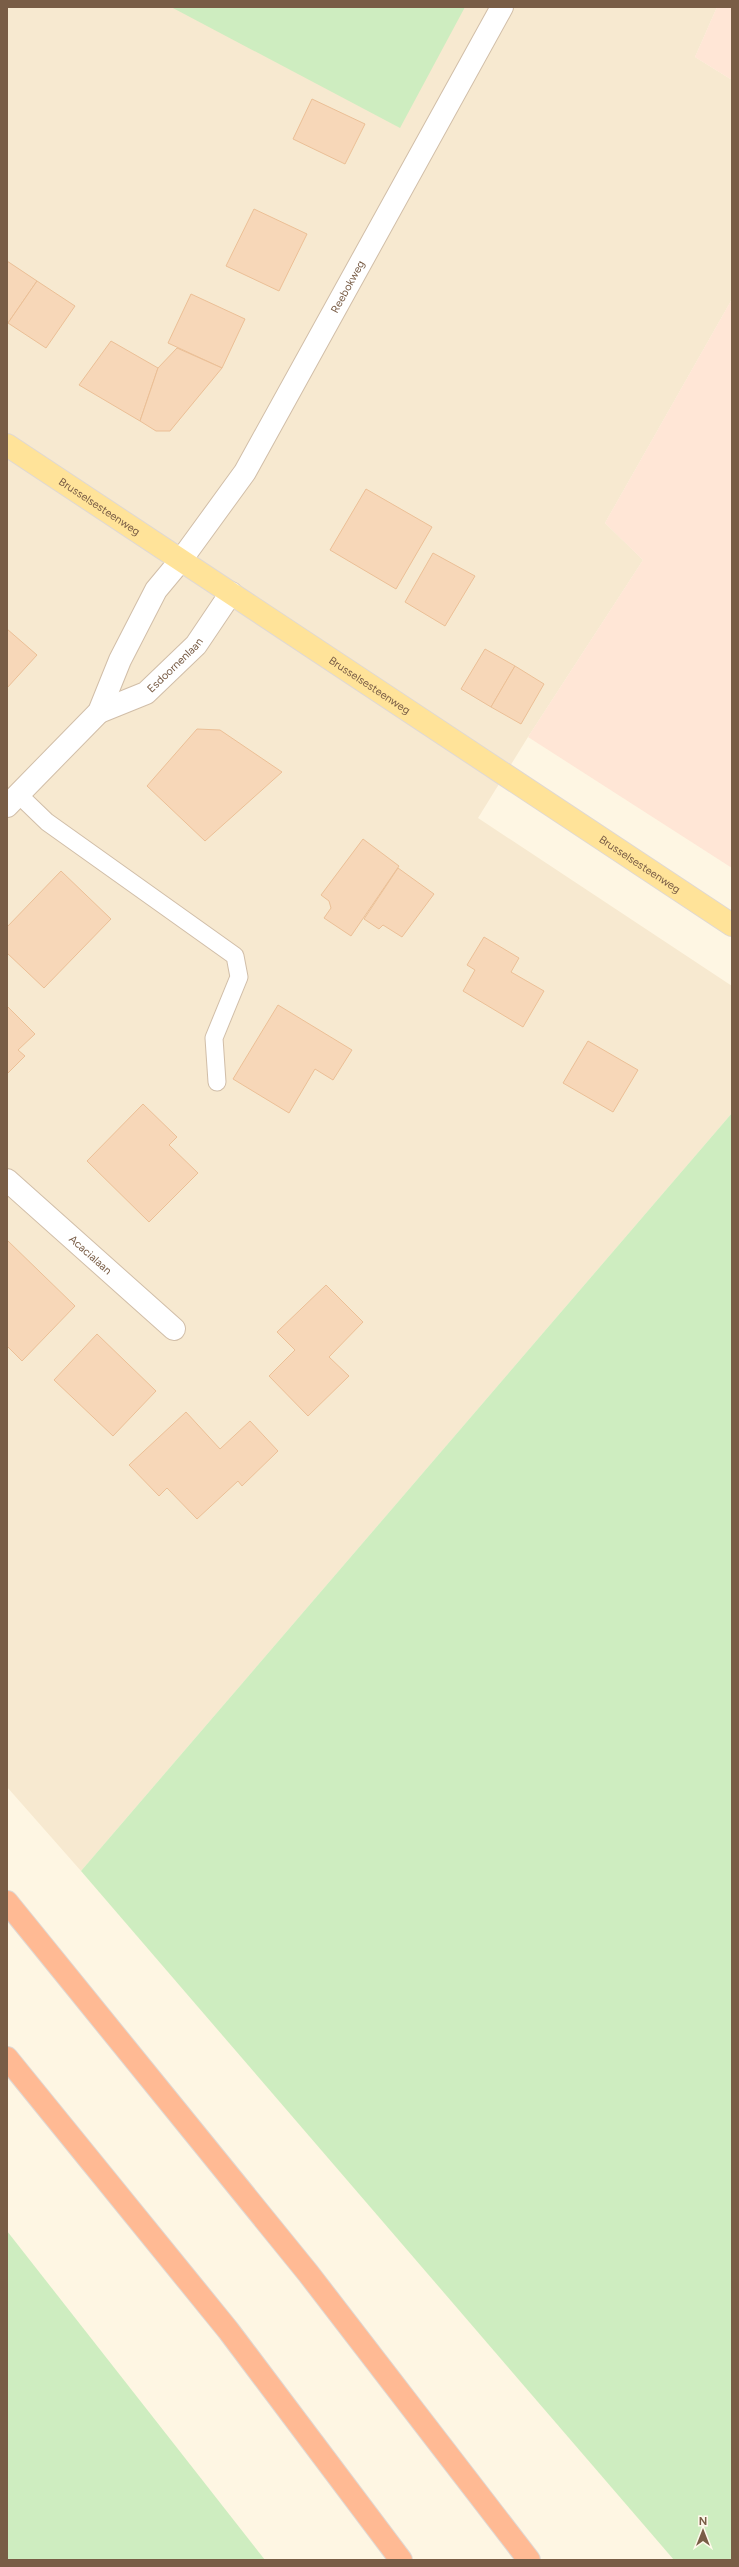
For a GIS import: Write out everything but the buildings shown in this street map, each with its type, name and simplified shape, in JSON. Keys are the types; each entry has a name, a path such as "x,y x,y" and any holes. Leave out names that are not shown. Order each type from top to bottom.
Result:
{"highway":[{"path":"7,1902 308,2273 529,2560"},
{"path":"7,2058 228,2330 401,2560"}],"main road":[{"name":"Brusselsesteenweg","path":"7,445 732,925"}],"street":[{"name":"Reebokweg","path":"181,560 245,472 502,7"},
{"name":"Esdoornenlaan","path":"13,801 99,712 120,660 156,590 181,560"},
{"name":"Esdoornenlaan","path":"99,712 146,693 196,645 231,593"},
{"name":"Acacialaan","path":"7,1180 174,1329"}],"lane":[{"path":"13,801 47,822 236,956 239,977 214,1038 217,1082"}],"shaded area":[{"path":"7,7 717,7 695,57 732,80 732,299 605,523 643,560 528,737 478,818 732,986 732,1113 81,1871 7,1787"},
{"path":"717,7 732,7 732,80 695,57"},
{"path":"732,299 732,868 528,737 643,560 605,523"}],"green space":[{"path":"171,7 465,7 400,128"},
{"path":"732,1113 732,2560 674,2560 81,1871"},
{"path":"7,2231 265,2560 7,2560"}]}
